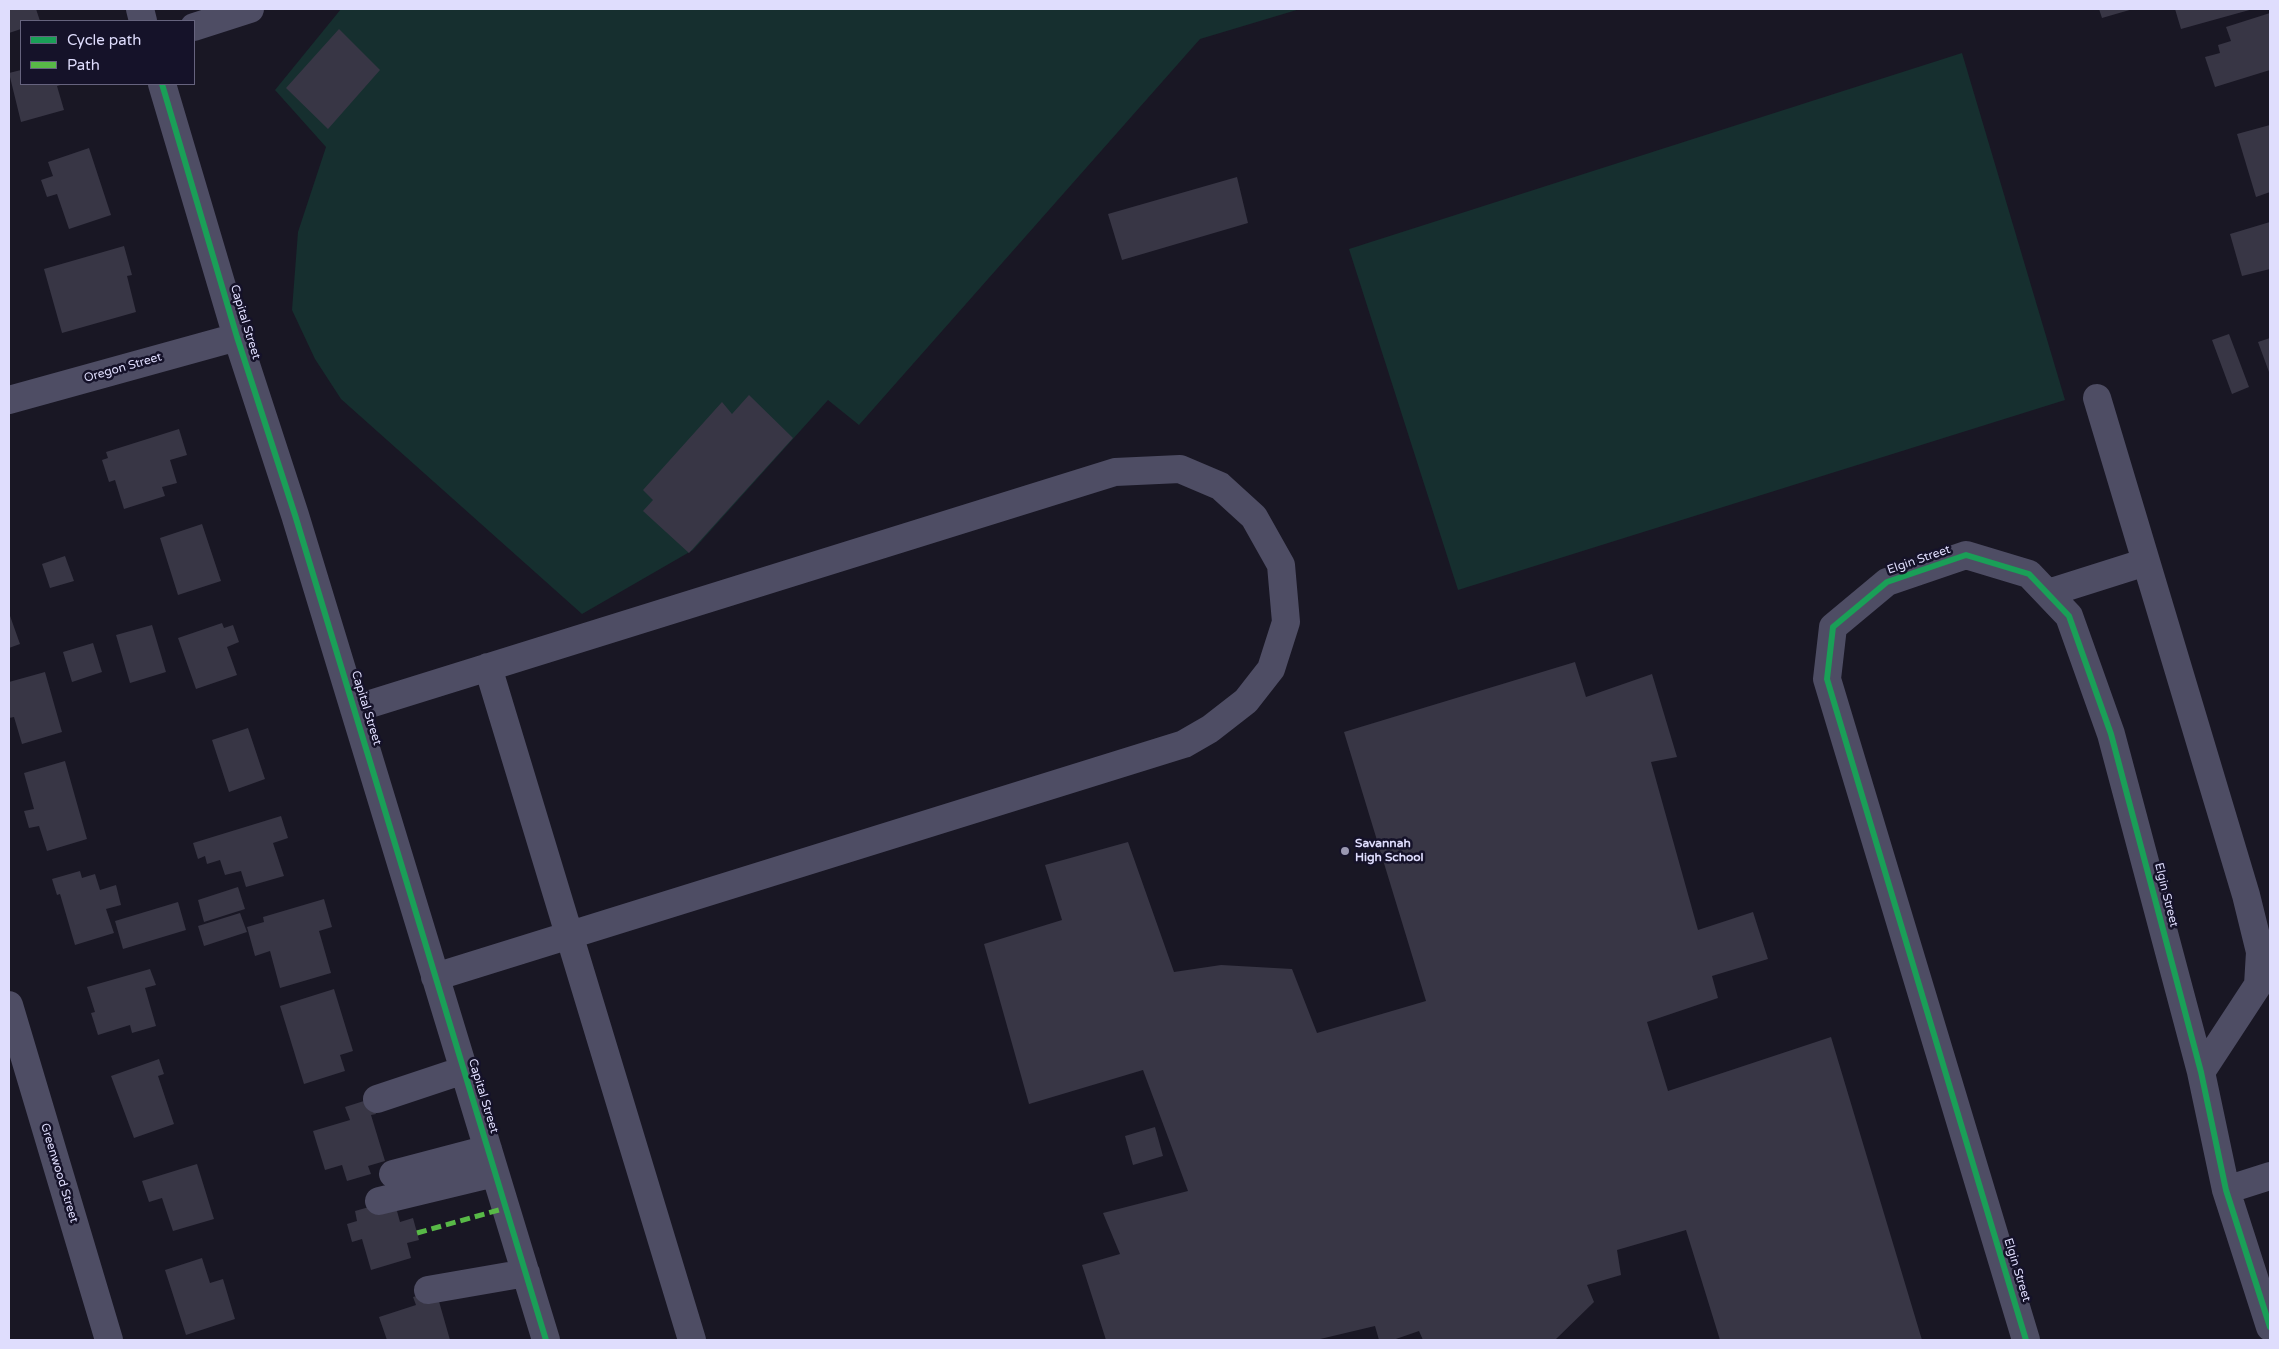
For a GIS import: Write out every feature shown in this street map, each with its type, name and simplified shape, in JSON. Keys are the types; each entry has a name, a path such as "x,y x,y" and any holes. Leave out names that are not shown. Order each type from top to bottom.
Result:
{"street":[{"path":"195,28 250,9"},
{"name":"Capital Street","path":"162,85 237,337 295,515 546,1340"},
{"name":"Oregon Street","path":"9,400 237,337"},
{"path":"2097,398 2246,895 2260,952 2258,985 2201,1072"},
{"path":"354,709 1115,472 1180,468 1220,486 1254,517 1281,565 1286,622 1271,669 1246,700 1210,729 1184,744 435,977"},
{"name":"Elgin Street","path":"2026,1340 1827,679 1833,627 1887,582 1966,555 2029,574 2069,616 2111,734 2201,1072 2226,1190 2270,1327"},
{"path":"2048,593 2146,562"},
{"path":"488,667 692,1340"},
{"name":"Greenwood Street","path":"9,1005 109,1340"},
{"path":"377,1099 464,1070"},
{"path":"393,1174 492,1161"},
{"path":"379,1201 492,1161"},
{"path":"2226,1190 2270,1176"},
{"path":"428,1290 526,1272"}],"green space":[{"path":"341,9 1300,9 1200,39 859,425 828,400 693,550 582,614 341,399 315,359 292,310 298,232 326,147 275,90"},
{"path":"1962,53 2065,400 1458,590 1349,249"}],"building":[{"path":"9,9 36,9 40,20 20,20 20,29 9,33"},
{"path":"2099,9 2133,9 2102,18"},
{"path":"2175,9 2253,9 2181,29"},
{"path":"2270,13 2270,70 2215,87 2205,57 2220,53 2218,45 2231,41 2226,27"},
{"path":"339,29 380,70 328,129 286,88"},
{"path":"20,70 20,85 60,85 57,86 64,110 21,122 9,73"},
{"path":"2270,125 2270,192 2256,197 2237,134"},
{"path":"89,148 111,215 69,229 57,194 47,197 41,180 53,176 48,162"},
{"path":"1237,177 1248,223 1122,260 1108,214"},
{"path":"2270,222 2270,269 2242,276 2230,234"},
{"path":"124,246 132,275 127,276 136,312 62,333 44,269"},
{"path":"2229,334 2249,387 2232,394 2212,340"},
{"path":"2270,338 2270,371 2269,372 2258,342"},
{"path":"749,395 793,438 689,553 643,511 653,500 643,490 722,402 732,414"},
{"path":"179,429 187,455 170,460 177,483 162,487 165,496 124,509 115,480 109,482 102,460 108,458 106,452"},
{"path":"202,524 221,581 178,595 160,538"},
{"path":"65,556 74,581 50,588 42,564"},
{"path":"9,613 20,644 9,648"},
{"path":"222,623 224,628 233,625 239,642 227,647 237,675 196,689 178,638"},
{"path":"152,625 166,672 130,683 116,635"},
{"path":"93,643 102,672 72,682 63,652"},
{"path":"1575,662 1586,697 1652,674 1677,757 1651,762 1698,930 1753,912 1768,959 1712,976 1718,998 1647,1022 1668,1091 1831,1037 1922,1340 1720,1340 1686,1230 1617,1250 1621,1275 1587,1285 1594,1302 1555,1340 1423,1340 1419,1331 1393,1340 1379,1340 1375,1326 1316,1340 1106,1340 1082,1265 1120,1254 1103,1213 1188,1191 1143,1070 1029,1104 984,944 1062,920 1045,865 1128,842 1174,972 1221,965 1292,969 1317,1033 1426,1001 1344,732"},
{"path":"45,672 62,732 22,744 14,717 9,718 9,682"},
{"path":"248,728 265,779 229,792 212,740"},
{"path":"65,761 87,839 47,851 39,826 29,828 24,811 34,809 24,773"},
{"path":"281,816 288,838 273,843 284,876 246,887 241,871 225,875 220,860 207,864 205,856 198,859 193,843"},
{"path":"80,871 82,878 95,874 100,890 116,885 121,905 106,909 114,933 75,945 60,894 57,895 52,879"},
{"path":"238,887 245,909 204,922 198,900"},
{"path":"324,899 332,927 319,931 331,973 280,988 270,951 255,956 247,927 264,922 263,917"},
{"path":"178,902 186,930 123,949 115,921"},
{"path":"240,913 247,932 204,946 198,926"},
{"path":"150,969 156,985 145,988 156,1026 132,1033 130,1025 98,1035 91,1013 95,1012 87,987"},
{"path":"334,989 353,1051 340,1055 345,1071 304,1084 280,1006"},
{"path":"159,1059 164,1074 158,1076 174,1124 134,1138 111,1076"},
{"path":"372,1100 376,1114 371,1115 385,1161 368,1166 371,1174 347,1181 342,1165 325,1170 313,1131 350,1120 345,1107"},
{"path":"1155,1127 1163,1156 1133,1165 1125,1136"},
{"path":"197,1164 214,1219 173,1231 162,1198 149,1202 142,1181"},
{"path":"394,1200 400,1222 413,1218 419,1240 407,1243 411,1258 371,1270 362,1239 352,1242 347,1224 357,1221 355,1211"},
{"path":"202,1258 210,1283 223,1279 235,1319 186,1335 165,1270"},
{"path":"436,1291 450,1340 387,1340 379,1317 416,1305 413,1297"}],"marked path":[{"path":"417,1233 506,1208"}],"cycle path":[{"path":"162,85 237,337 295,515 546,1340"},
{"path":"2026,1340 1827,679 1833,627 1887,582 1966,555 2029,574 2069,616 2111,734 2201,1072 2226,1190 2270,1327"}],"place":[{"name":"Savannah High School","path":"1345,851"}]}
